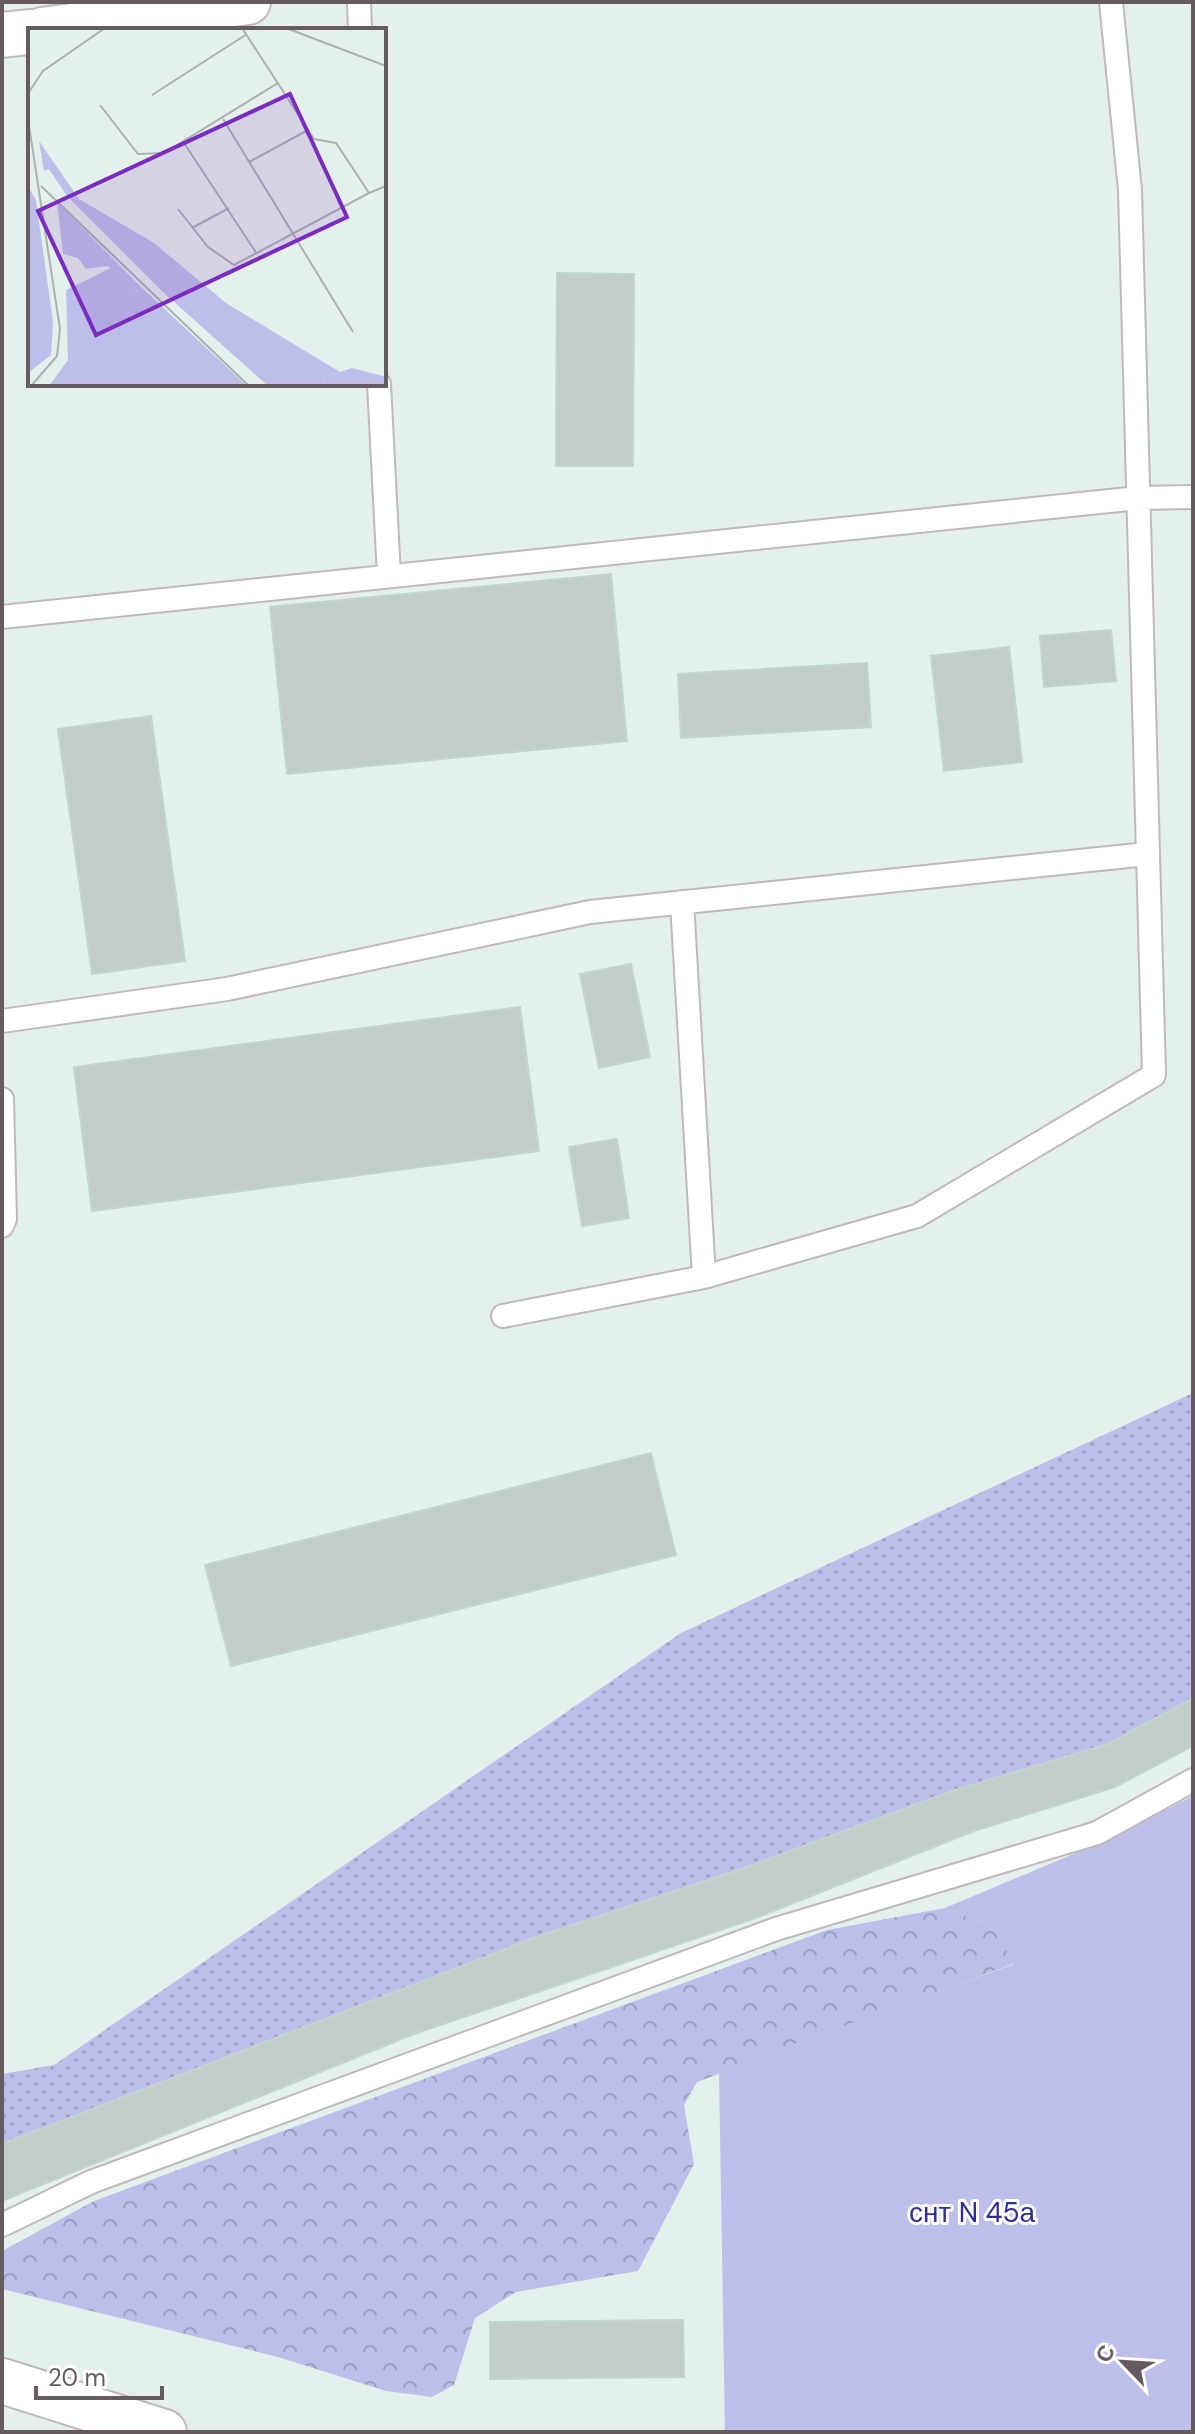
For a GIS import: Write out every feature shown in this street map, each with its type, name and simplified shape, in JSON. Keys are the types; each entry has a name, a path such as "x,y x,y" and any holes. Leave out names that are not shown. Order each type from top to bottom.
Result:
{"street":[{"path":"57,28 248,2"},
{"path":"2,35 28,32"},
{"path":"2,2381 164,2432"}],"lane":[{"path":"359,2 360,28"},
{"path":"503,1316 704,1277 917,1216 1154,1075 1130,190 1111,2"},
{"path":"379,386 389,576"},
{"path":"2,617 1138,498 1193,497"},
{"path":"2,1021 227,989 590,912 1147,854"},
{"path":"682,902 704,1277"},
{"path":"2,1099 2,1226"},
{"path":"2,2225 91,2182 776,1929 1097,1833 1193,1780"}],"green space":[{"path":"1193,1393 1193,1698 1108,1744 952,1791 741,1869 539,1936 2,2144 2,2074 54,2065 681,1633"},
{"name":"снт N 45а","path":"1193,1796 1193,2432 725,2432 719,2071 1014,1964 992,1926 945,1908 1109,1839"},
{"path":"945,1908 992,1926 1015,1963 697,2082 684,2105 694,2164 638,2271 516,2292 475,2318 454,2385 432,2397 386,2391 278,2357 2,2289 2,2251 94,2201 827,1930"}],"building":[{"path":"557,273 634,274 633,466 556,466"},
{"path":"611,574 627,741 287,774 270,607"},
{"path":"1111,630 1116,681 1044,687 1040,636"},
{"path":"1009,647 1022,762 944,771 931,656"},
{"path":"867,663 871,727 681,738 678,674"},
{"path":"151,716 185,961 92,974 58,729"},
{"path":"631,964 650,1057 599,1068 580,974"},
{"path":"520,1007 539,1151 92,1211 74,1067"},
{"path":"617,1139 629,1218 582,1226 569,1147"},
{"path":"651,1453 676,1555 231,1666 205,1565"},
{"path":"1193,1698 1193,1746 1115,1787 974,1831 756,1918 414,2034 2,2201 2,2144 539,1936 741,1869 952,1791 1108,1744"},
{"path":"683,2320 684,2377 490,2379 490,2322"}]}
